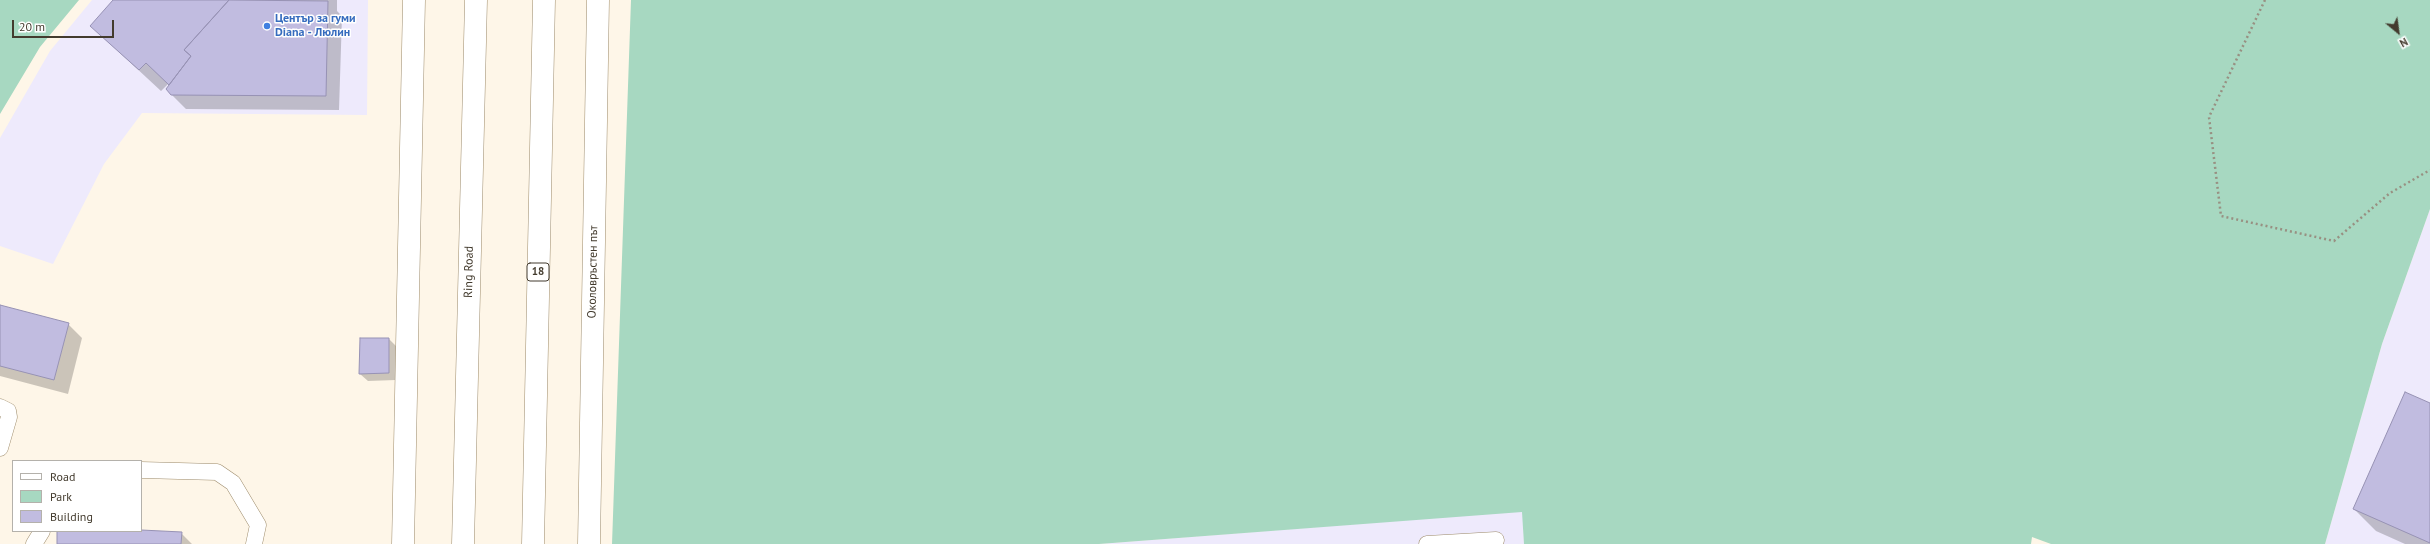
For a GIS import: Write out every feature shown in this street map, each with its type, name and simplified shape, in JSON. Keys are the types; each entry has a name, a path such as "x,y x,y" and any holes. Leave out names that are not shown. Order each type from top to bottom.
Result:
{"main road":[{"path":"403,544 414,0"},
{"name":"Ring Road","path":"463,544 476,0"},
{"name":"18","path":"533,544 544,0"},
{"name":"Околовръстен път","path":"589,544 598,0"}],"lane":[{"path":"0,407 8,411 9,417 0,448"},
{"path":"142,470 217,472 233,483 258,525 254,544"},
{"path":"34,544 41,532"},
{"path":"1428,544 1496,540"}],"path":[{"path":"2265,0 2209,117 2221,216 2334,241 2390,193 2430,170"}],"shaded area":[{"name":"Център за гуми Diana - Люлин","path":"92,0 368,0 367,115 142,113 104,164 53,264 0,246 0,138 50,51"},
{"path":"2430,209 2430,544 2325,544 2382,344"},
{"path":"1523,511 1524,544 1099,544"}],"green space":[{"path":"0,0 79,0 40,47 0,114"},
{"path":"631,0 2430,0 2430,209 2382,344 2325,544 2051,544 2032,537 2031,544 1524,544 1522,512 1099,544 612,544"}],"building":[{"path":"113,0 229,0 184,50 191,56 169,85 146,63 139,70 90,26"},
{"name":"Център за гуми Diana - Люлин","path":"229,0 328,1 326,96 171,95 166,89 191,56 184,50"},
{"path":"0,305 69,323 54,380 0,366"},
{"path":"360,338 389,338 389,373 359,374"},
{"path":"2405,392 2430,403 2430,543 2353,509"},
{"path":"142,530 182,532 181,544 57,544 57,532 142,532"}],"place":[{"name":"Център за гуми Diana - Люлин","path":"267,26"}]}
